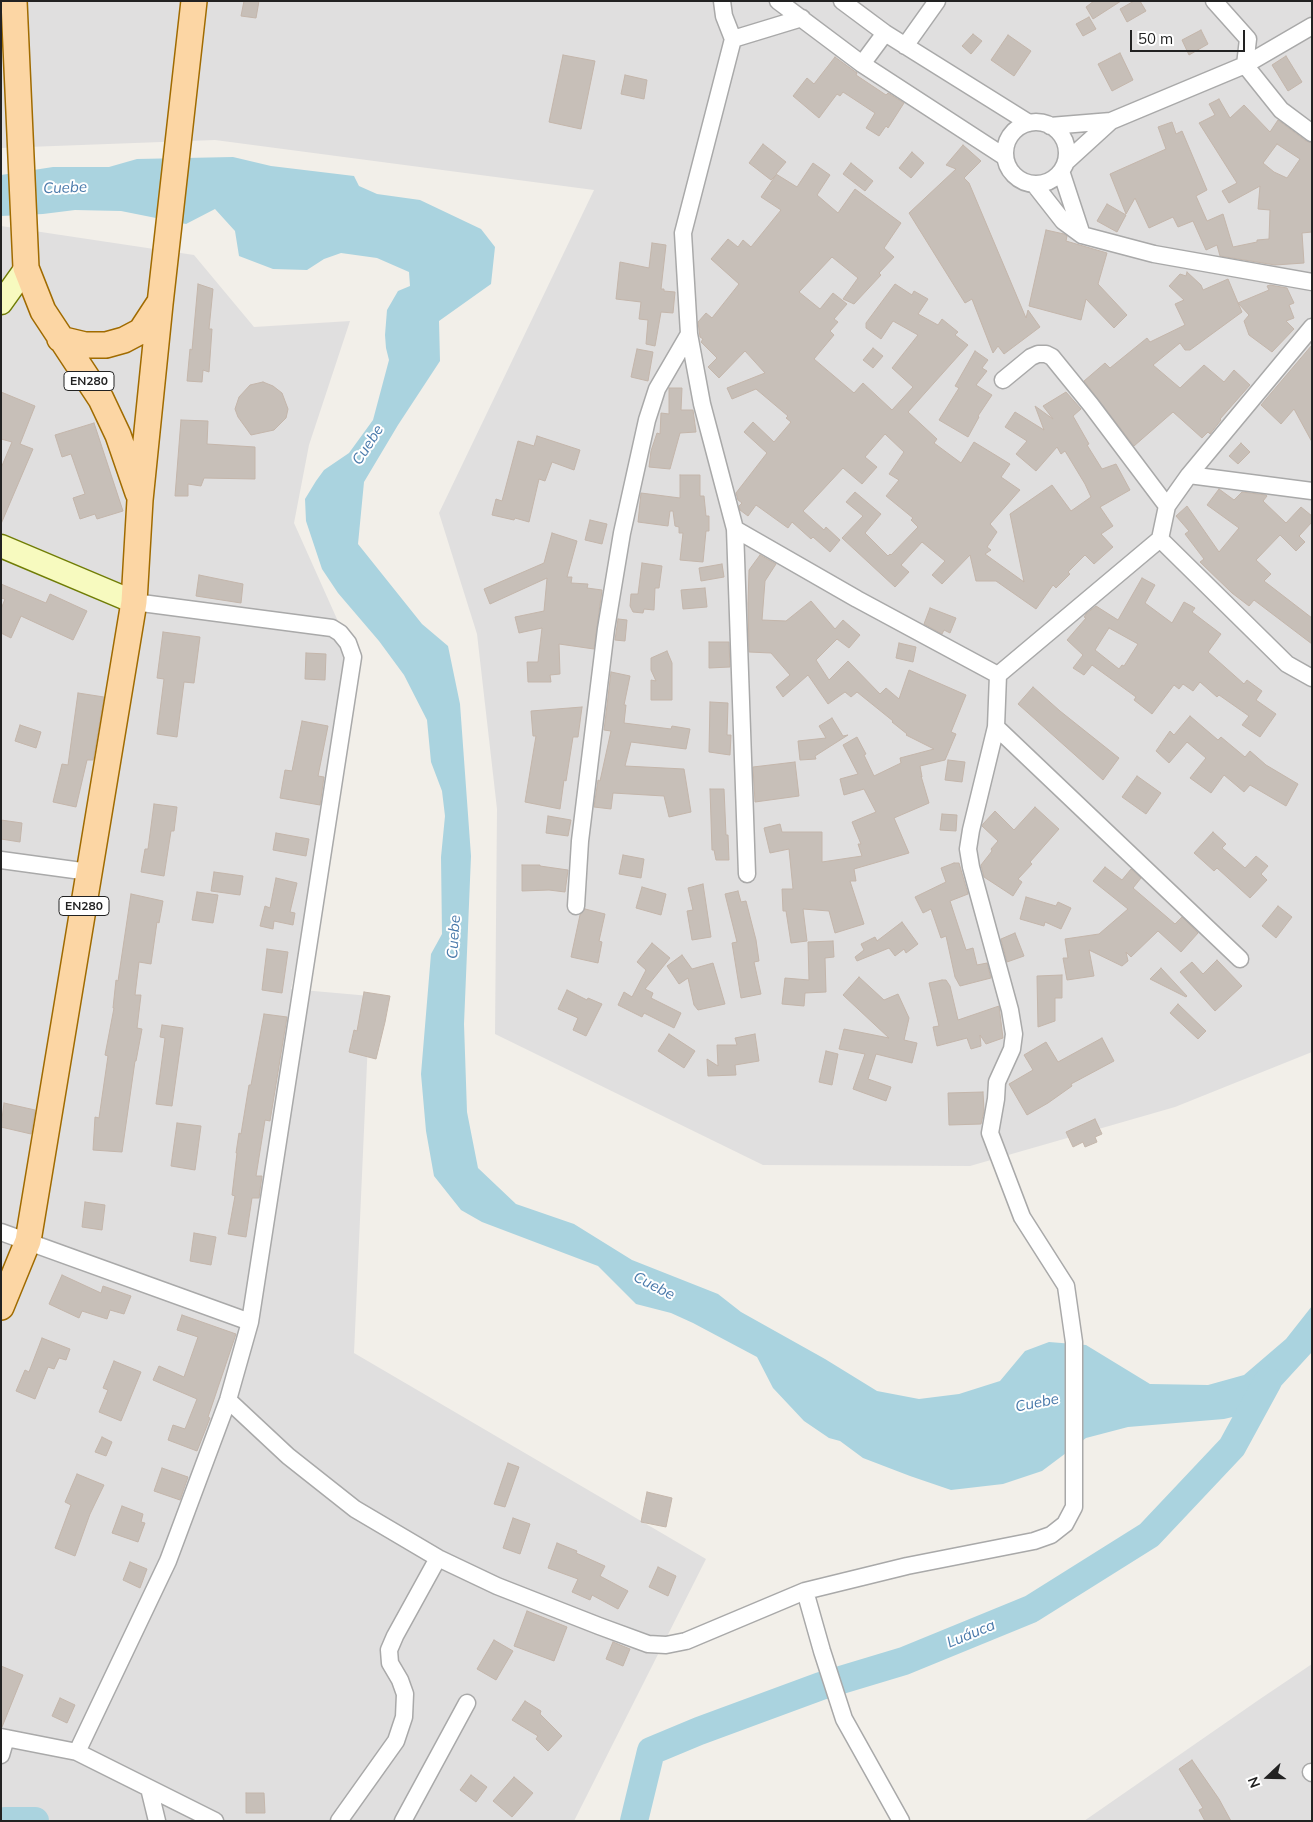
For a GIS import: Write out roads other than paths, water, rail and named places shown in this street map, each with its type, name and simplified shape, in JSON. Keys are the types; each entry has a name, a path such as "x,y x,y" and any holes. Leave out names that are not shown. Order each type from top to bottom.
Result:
{"main road":[{"name":"EN280","path":"14,1 26,268 43,311 101,398 118,435 140,500"},
{"name":"EN280","path":"1,1307 28,1241 134,602 140,500 194,1"},
{"path":"1,303 26,268"},
{"path":"60,339 85,345 106,345 124,340 141,331 160,304"},
{"path":"1,546 134,602"}],"street":[{"path":"722,1 724,16 733,38 683,233 689,334 702,404 735,529 747,874"},
{"path":"778,1 862,64 1005,158"},
{"path":"842,1 905,46 1029,123"},
{"path":"905,46 937,1"},
{"path":"1214,1 1248,39 1245,65 1281,110 1312,133"},
{"path":"733,38 802,18"},
{"path":"1050,126 1111,120 1245,65 1312,26"},
{"path":"862,64 886,33"},
{"path":"1082,234 1063,166 1067,151 1064,141 1058,132 1050,126 1040,123 1029,123 1018,128 1006,146 1005,158 1008,167 1015,176 1024,182 1044,183 1054,179 1063,166 1111,120"},
{"path":"1034,184 1063,220 1082,234 1154,254 1312,282"},
{"path":"228,1400 288,1456 355,1508 438,1558 497,1586 648,1644 666,1645 686,1642 805,1592 907,1566 1034,1541 1051,1535 1065,1524 1074,1507 1074,1342 1066,1286 1022,1218 990,1133 998,1082 1012,1049 1014,1034 1010,1010 970,867 968,849 996,727 998,675 1160,539 1167,506 1189,474 1312,327"},
{"path":"576,906 580,841 606,629 622,533 647,420 657,389 689,334"},
{"path":"1003,380 1031,357 1038,354 1046,354 1052,357 1091,405 1167,506"},
{"path":"1189,474 1312,491"},
{"path":"735,529 857,599 998,675"},
{"path":"1160,539 1287,664 1312,678"},
{"path":"76,1752 168,1561 228,1400 250,1322 353,657 348,643 340,633 332,628 134,602"},
{"path":"996,727 1240,959"},
{"path":"1,860 89,872"},
{"path":"1,1232 250,1322"},
{"path":"339,1821 396,1741 404,1718 405,1694 400,1680 390,1663 389,1650 438,1558"},
{"path":"805,1592 844,1719 901,1821"},
{"path":"403,1821 467,1703"},
{"path":"1,1755 4,1737 76,1752 215,1821"},
{"path":"149,1788 158,1821"}],"water":[{"name":"Cuebe","path":"233,157 271,166 354,176 359,186 377,194 420,200 481,229 495,247 491,284 439,321 440,361 398,425 364,482 358,544 422,624 448,646 460,704 471,856 464,1024 467,1112 478,1168 516,1204 574,1224 632,1260 718,1294 741,1312 825,1359 877,1391 919,1399 959,1394 1000,1381 1025,1351 1049,1342 1086,1345 1150,1384 1208,1385 1244,1375 1286,1339 1312,1306 1312,1352 1258,1411 1224,1419 1128,1427 1086,1438 1042,1471 1003,1484 951,1490 863,1458 840,1441 829,1438 804,1421 773,1388 757,1357 671,1313 636,1304 598,1266 482,1222 461,1210 434,1176 426,1131 421,1074 431,954 442,934 441,857 445,816 442,791 431,762 427,720 404,675 379,641 338,593 322,569 306,521 305,499 316,481 324,470 349,453 373,420 389,360 385,335 387,310 398,291 410,286 409,272 377,258 341,253 324,259 307,270 273,269 239,256 235,231 215,209 186,224 121,211 75,210 1,216 1,175 53,167 109,167 137,159"}],"waterway":[{"name":"Luáuca","path":"634,1821 651,1751 699,1731 821,1686 904,1661 1031,1609 1149,1535 1232,1447 1268,1381"},
{"name":"Luáuca","path":"5,1821 35,1821"}]}
